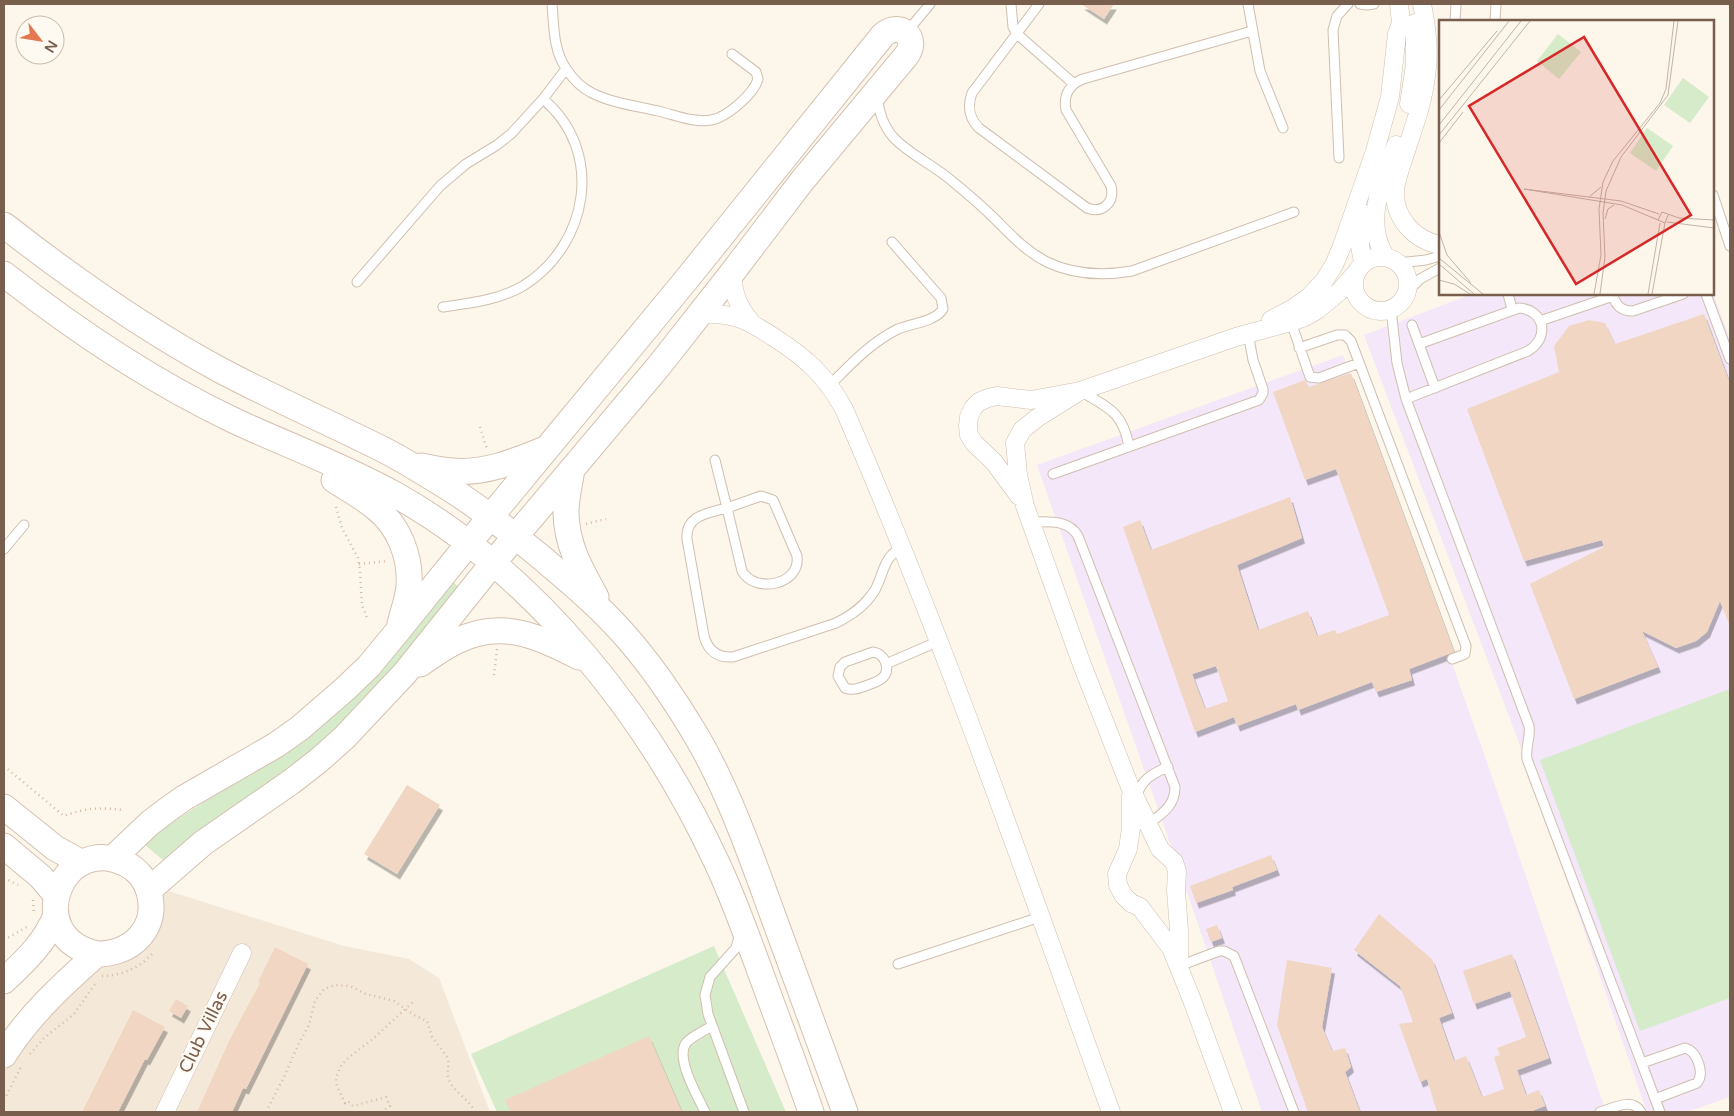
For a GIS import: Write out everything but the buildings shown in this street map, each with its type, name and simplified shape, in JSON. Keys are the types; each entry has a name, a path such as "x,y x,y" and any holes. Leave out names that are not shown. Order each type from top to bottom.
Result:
{"street":[{"path":"1391,4 1393,24 1398,34"},
{"path":"1248,333 1292,309 1310,296 1324,281 1334,265 1364,184 1390,97 1401,23 1399,4"},
{"path":"1364,184 1360,210 1361,254 1354,290 1356,297 1361,303 1375,311 1390,309 1403,300 1408,285 1407,277 1404,269 1391,260 1378,246 1375,232 1376,205 1412,93 1415,65 1414,4"},
{"path":"1422,4 1428,36 1426,76 1417,117 1397,179 1395,192 1399,212 1409,229 1419,238 1439,245"},
{"path":"112,858 150,823 184,798 276,745 300,728 369,666 686,280 884,35 892,30 902,30 906,33 911,42 909,52 802,181 700,315 515,536 405,673 344,738 318,761 291,782 202,843 149,890"},
{"path":"4,225 46,258 163,338 254,388 381,449 442,484 515,536 604,613 636,648 677,704 702,746 726,793 752,857 845,1112"},
{"path":"1028,514 1006,476 974,443 969,435 969,417 973,408 979,402 997,396 1031,400 1080,391 1248,333 1291,322 1318,310 1339,292 1359,268 1374,257 1391,260"},
{"path":"732,273 736,300 742,312 751,322 802,356 830,386 844,409 902,548 938,641 1111,1112"},
{"path":"4,274 28,293 117,354 169,385 234,420 323,458 395,495 426,514 468,544 493,563 528,595 589,662 624,706 665,765 688,804 717,863 742,923 811,1112"},
{"path":"700,315 726,314 751,322"},
{"path":"1080,391 1037,418 1022,430 1016,443 1018,475 1028,514 1081,662 1133,793 1160,849 1174,862 1177,871 1179,966"},
{"path":"407,464 452,471 470,471 503,464 547,448"},
{"path":"323,458 326,470 334,480 366,500 388,520 403,545 407,560 409,586 397,632"},
{"path":"572,469 566,512 570,543 576,560 604,613"},
{"path":"405,673 455,642 482,632 498,630 522,632 535,636 589,662"},
{"path":"1133,793 1128,849 1118,874 1118,885 1123,895 1130,902 1140,907 1171,948 1233,1112"},
{"path":"4,807 55,848 82,863"},
{"path":"4,846 40,877 56,905 58,925 70,941 87,952 110,954 132,945 141,936 151,914 149,890 134,869 122,861 112,858 94,859 82,863 67,874 60,884 56,905 48,934 33,953 4,981"},
{"name":"Club Villas","path":"165,1112 242,953"},
{"path":"14,1059 19,1034 41,1007 97,954"}],"lane":[{"path":"552,4 558,55 576,82 604,99 694,120 712,120 729,113 757,82 758,75 756,72 732,54"},
{"path":"906,33 930,4"},
{"path":"1011,4 1013,27 1016,34 1074,84"},
{"path":"1039,4 972,94 969,108 970,116 979,128 1088,208 1098,210 1110,201 1112,191 1111,186 1066,110 1064,104 1067,93 1074,84 1083,79 1252,31"},
{"path":"1248,4 1260,71 1283,128"},
{"path":"1339,158 1333,30 1337,16 1348,4"},
{"path":"1360,4 1374,4"},
{"path":"1455,20 1456,4"},
{"path":"1495,20 1496,4"},
{"path":"357,282 453,174 511,134 543,99 566,69"},
{"path":"877,91 883,120 899,143 952,180 1031,253 1062,269 1097,275 1132,271 1294,212"},
{"path":"443,307 489,299 520,287 548,267 568,240 580,208 582,175 580,158 577,146 567,125 543,99"},
{"path":"1714,198 1730,246"},
{"path":"830,386 875,342 902,328 936,318 943,309 941,298 892,242"},
{"path":"1391,260 1426,260 1439,256"},
{"path":"1406,293 1420,279 1439,269"},
{"path":"1508,295 1512,309"},
{"path":"1540,322 1613,295 1615,304 1623,310 1633,311 1680,295"},
{"path":"1706,295 1730,359"},
{"path":"1390,309 1397,362 1406,399 1529,726 1530,734 1526,749 1527,759 1660,1112"},
{"path":"1406,399 1534,348 1542,335 1540,322 1532,311 1512,309 1419,344"},
{"path":"1291,322 1310,377 1316,379 1359,363"},
{"path":"1412,325 1435,388"},
{"path":"1053,474 1259,400 1262,397 1263,389 1252,360 1248,333"},
{"path":"1299,348 1337,335 1345,336 1351,341 1466,649 1463,656 1452,659"},
{"path":"1080,391 1110,408 1117,415 1122,422 1130,447"},
{"path":"715,460 727,508 742,571 745,576 754,583 765,584 783,581 793,574 798,562 772,500 761,496 727,508 694,518 686,533 704,636 709,648 720,656 733,657 848,618 867,601 880,580 890,555 902,548"},
{"path":"1028,514 1062,523 1072,528 1078,536 1168,767 1175,788 1173,800 1166,811 1148,824"},
{"path":"4,548 24,525"},
{"path":"886,664 938,641"},
{"path":"873,652 880,654 886,664 886,673 882,679 855,690 845,688 838,676 838,670 842,664 873,652"},
{"path":"1133,793 1154,773 1168,767"},
{"path":"898,964 1040,917"},
{"path":"742,923 736,948 716,969 706,986 705,1004 744,1112"},
{"path":"1179,966 1219,951 1224,951 1234,956 1294,1112"},
{"path":"705,1112 684,1065 682,1054 690,1039 712,1026"},
{"path":"1642,1062 1685,1048 1689,1049 1696,1056 1701,1076 1697,1084 1655,1099"},
{"path":"1600,1112 1628,1104 1637,1106 1641,1112"}],"path":[{"path":"336,507 342,528 360,564 362,605 367,618"},
{"path":"360,564 407,560"},
{"path":"494,675 498,630"},
{"path":"4,766 64,816 99,808 123,810"},
{"path":"29,1056 46,1037 74,1014 96,982"},
{"path":"266,1112 309,1025 317,996 324,989 342,984 366,994 390,999 427,1022 432,1037 448,1058 447,1074 450,1082 467,1100 475,1112"},
{"path":"381,1112 390,1106 386,1096 352,1106 348,1101 344,1103 337,1086 338,1072 347,1059 414,1001"},
{"path":"4,1100 14,1059"}],"shaded area":[{"path":"1469,295 1714,295 1730,339 1730,1097 1687,1112 1647,1112 1518,740 1364,335"},
{"path":"1343,355 1490,771 1606,1112 1262,1112 1182,877 1037,465"},
{"path":"159,888 344,946 409,959 439,978 490,1112 4,1112 4,1069 28,1034 98,960 116,959"}],"green space":[{"path":"451,580 461,589 377,690 310,757 164,861 144,844 154,834 242,778"},
{"path":"1730,689 1730,998 1640,1031 1540,760"},
{"path":"714,946 786,1112 497,1112 471,1054"}]}
